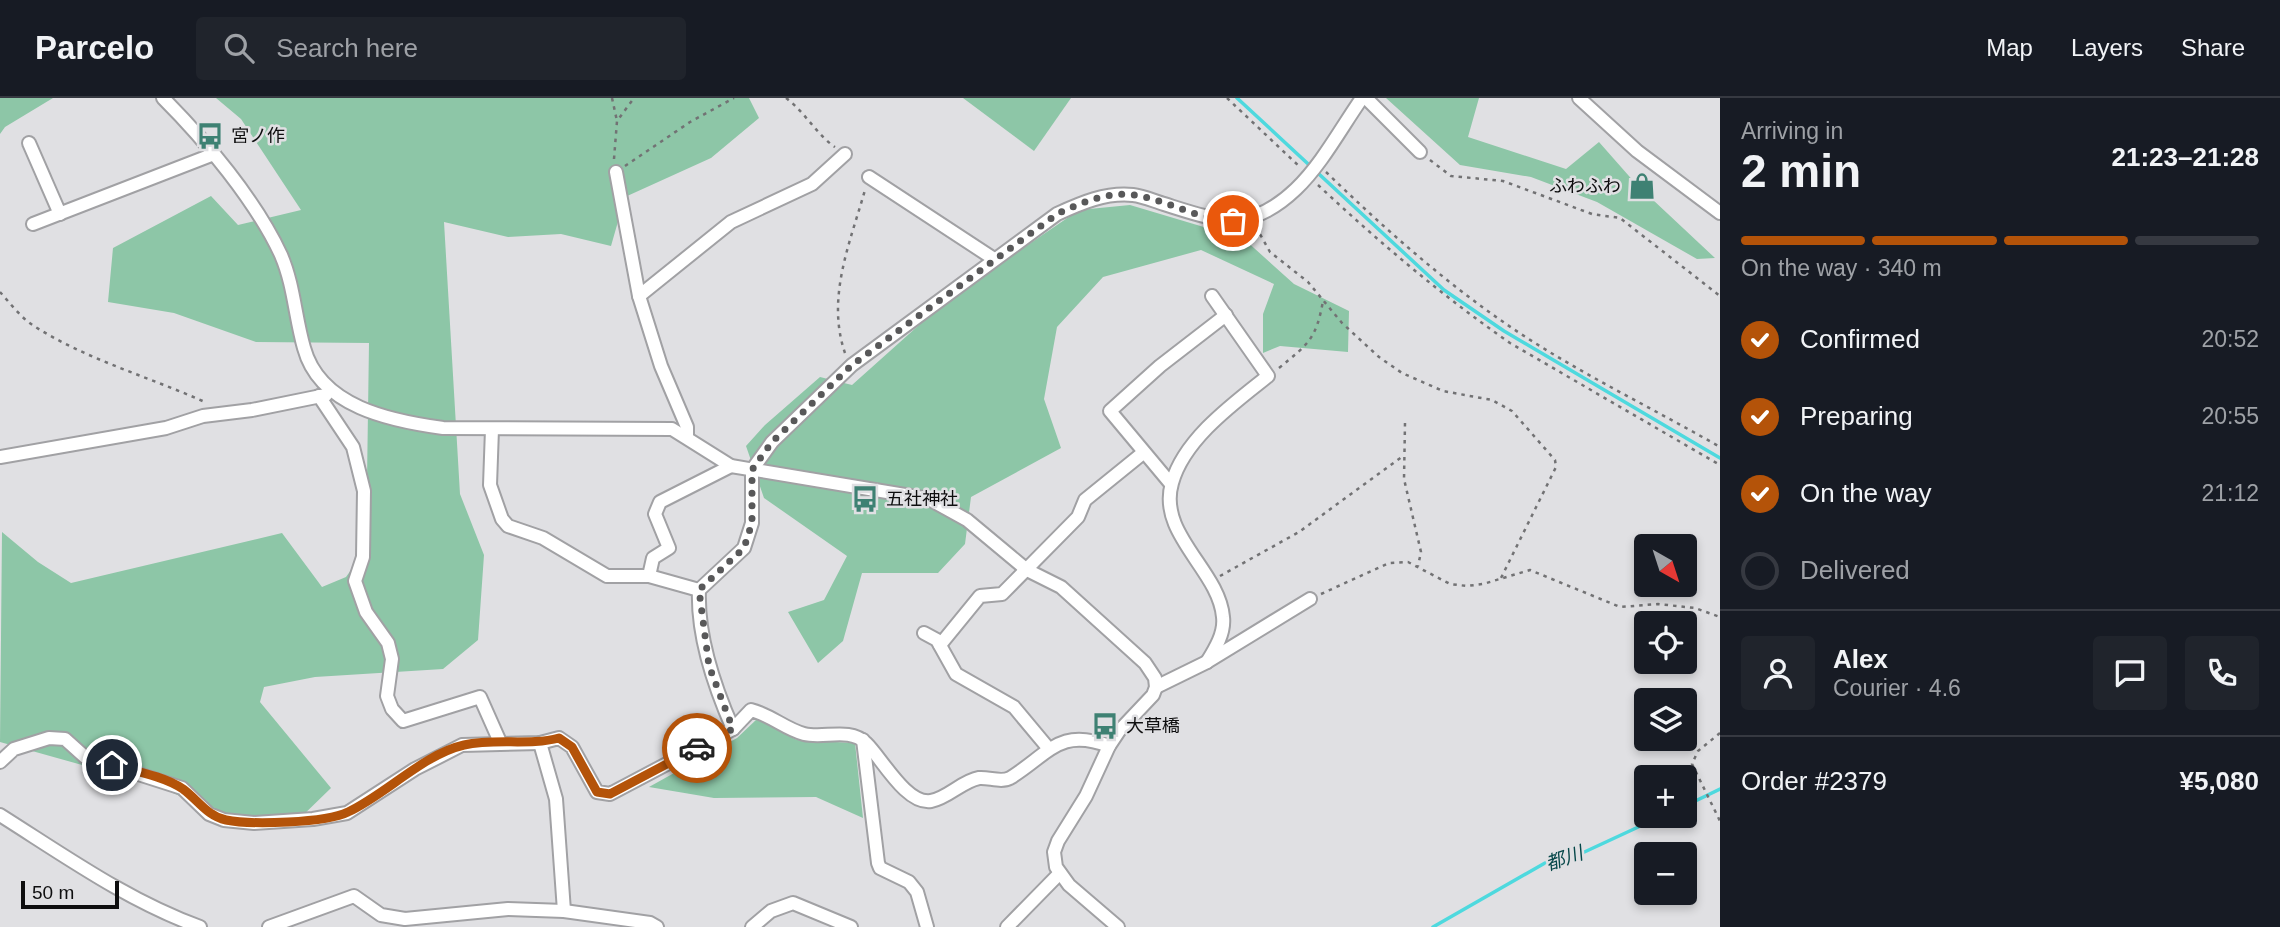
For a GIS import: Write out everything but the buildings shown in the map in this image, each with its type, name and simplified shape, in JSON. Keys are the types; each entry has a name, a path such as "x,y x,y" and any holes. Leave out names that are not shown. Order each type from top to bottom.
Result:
{"street":[{"path":"163,98 214,154 281,254 288,274 304,350 316,374 334,393 380,416 443,428 655,426 672,429 730,466 917,496 942,504 967,520 1027,570 1061,587 1145,663 1155,678 1156,687 1149,703 1119,731 1109,746 1086,796 1058,841 1054,860 1060,873 1077,892 1118,927"},
{"path":"699,590 744,548 750,536 752,470 772,442 852,365 1057,214 1083,202 1111,195 1135,195 1213,220 1252,217 1282,200 1307,175 1364,98 1420,152"},
{"path":"1579,98 1637,151 1720,213"},
{"path":"29,144 60,214"},
{"path":"33,224 214,154"},
{"path":"639,296 731,222 812,184 845,154"},
{"path":"616,172 639,296 661,366 687,427 687,437"},
{"path":"869,177 994,259"},
{"path":"1207,662 1219,639 1223,617 1211,586 1190,552 1172,514 1171,484 1195,443 1237,401 1268,376 1212,296"},
{"path":"1171,484 1110,411 1160,366 1226,315"},
{"path":"0,457 166,428 203,416 334,393"},
{"path":"319,396 353,447 364,491 363,557 355,581 366,612 388,643 391,659 387,696 392,709 403,721 480,698 500,742"},
{"path":"492,429 490,485 502,519 508,526 543,538 607,576 649,576 699,590"},
{"path":"940,645 980,596 1002,594 1078,517 1085,500 1143,453"},
{"path":"649,576 653,558 669,548 655,514 660,502 730,466"},
{"path":"699,590 709,666 733,729"},
{"path":"1156,687 1207,662 1310,599"},
{"path":"924,633 933,636 956,674 1013,707 1049,749"},
{"path":"0,761 13,749 49,738 65,739 85,757 182,788 209,814 224,820 254,823 313,819 347,813 415,769 462,745 540,743 559,738 572,747 597,792 610,794 733,729 751,710 769,715 805,734 848,734 863,740 896,783 922,801 931,801 978,778 1008,779 1049,749 1076,738 1087,738 1109,746"},
{"path":"863,740 878,863 880,868 909,882 917,892 927,927"},
{"path":"540,743 556,799 564,911"},
{"path":"0,816 132,897 163,914 200,927"},
{"path":"1007,927 1060,873"},
{"path":"268,927 354,896 381,915 405,919 508,909 564,911 650,923 657,927"},
{"path":"752,927 771,911 793,902 851,927"}],"path":[{"path":"612,98 617,121 612,150 616,172 690,122 734,98"},
{"path":"617,121 634,98"},
{"path":"786,98 803,111 824,140 845,154"},
{"path":"1227,98 1370,235 1478,321 1510,343 1720,464"},
{"path":"1420,152 1451,176 1503,181 1592,214 1620,218 1720,296"},
{"path":"1317,163 1405,247 1492,314 1580,370 1720,447"},
{"path":"852,365 838,334 838,282 869,177"},
{"path":"1252,217 1260,238 1270,252 1308,282 1323,301 1379,357 1402,373 1443,391 1492,400 1513,411 1555,460 1556,467 1501,578"},
{"path":"0,292 32,325 87,355 147,376 213,405 220,414"},
{"path":"1268,376 1311,342 1318,328 1323,301"},
{"path":"1405,423 1407,443 1403,456 1410,515 1421,552 1418,566"},
{"path":"1211,586 1220,575 1331,510 1403,456"},
{"path":"1310,599 1390,563 1408,562 1450,584 1467,586 1530,570 1545,573 1619,607 1658,604 1695,608 1720,617"},
{"path":"1720,733 1698,751 1692,764 1720,821"}],"green space":[{"path":"0,98 53,98 5,127 0,134"},
{"path":"216,98 749,98 759,118 711,158 625,197 611,246 561,234 508,237 444,222 460,494 484,555 478,640 443,669 315,677 264,687 260,702 331,788 295,823 251,827 157,786 0,742 2,532 38,562 71,583 282,533 322,587 346,577 366,549 369,343 256,342 174,313 108,302 113,248 211,196 238,225 301,210 241,119"},
{"path":"963,98 1071,98 1034,151"},
{"path":"1386,98 1479,98 1468,137 1566,169 1599,142 1636,184 1715,258 1697,259 1597,202 1531,177 1460,165"},
{"path":"1130,205 1244,239 1294,284 1349,311 1348,352 1280,346 1263,353 1263,314 1274,284 1201,250 1103,277 1057,327 1044,399 1061,448 971,497 965,544 938,573 862,573 843,641 818,663 788,612 824,600 847,556 764,498 746,446 765,425 820,377 852,385 947,300 1079,210"},
{"path":"757,719 797,740 855,743 863,818 816,797 714,798 649,787 737,738"}],"waterway":[{"path":"1237,98 1444,290 1504,331 1720,458"},
{"name":"都川","path":"1697,800 1720,789"},
{"name":"都川","path":"1433,927 1545,863 1565,861 1636,828"}],"way so far":[{"path":"697,748 733,729 709,666 698,603 699,590 706,580 744,548 750,536 753,507 752,470 772,442 852,365 1057,214 1083,202 1111,195 1135,195 1213,220 1233,221"}],"place":[{"name":"宮ノ作","path":"210,136"},
{"name":"ふわふわ","path":"1642,186"},
{"name":"五社神社","path":"865,499"},
{"name":"大草橋","path":"1105,726"}],"route":[{"path":"112,765 182,788 209,814 224,820 254,823 313,819 347,813 415,769 462,745 540,743 559,738 572,747 597,792 610,794 697,748"}]}
